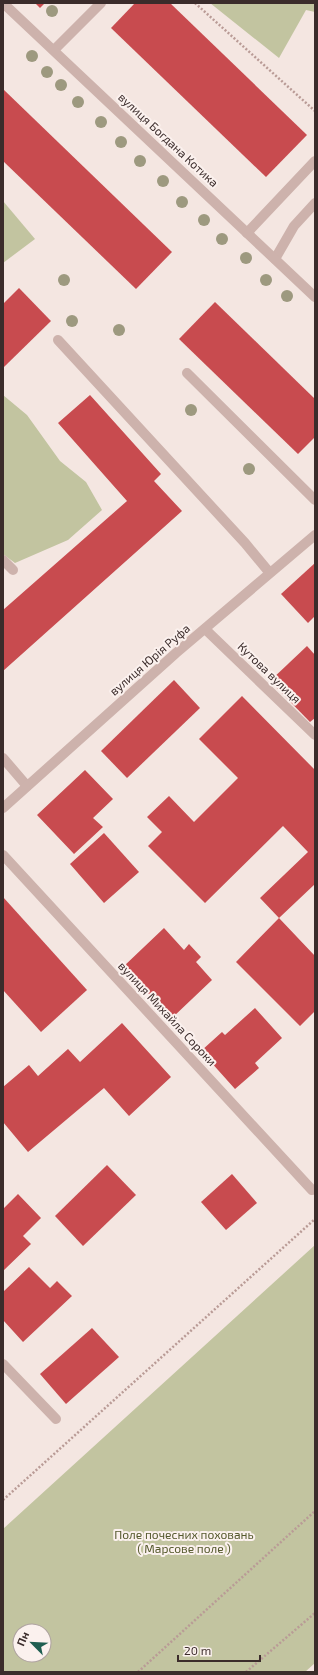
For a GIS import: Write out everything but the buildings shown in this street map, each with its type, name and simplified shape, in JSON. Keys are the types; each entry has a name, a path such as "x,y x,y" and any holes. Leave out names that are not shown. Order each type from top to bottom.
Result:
{"street":[{"name":"вулиця Богдана Котика","path":"3,3 315,297"},
{"path":"54,50 101,3"},
{"path":"247,233 315,162"},
{"path":"275,259 294,226 315,203"},
{"path":"58,340 245,543 269,572"},
{"path":"187,374 315,500"},
{"name":"вулиця Юрія Руфа","path":"3,808 269,572 315,535"},
{"path":"3,560 13,570"},
{"name":"Кутова вулиця","path":"205,629 315,735"},
{"path":"3,758 27,786"},
{"name":"вулиця Михайла Сороки","path":"3,855 312,1190"},
{"path":"3,1364 56,1419"}],"path":[{"path":"195,3 315,111"},
{"path":"3,1500 315,1219"},
{"path":"138,1672 315,1511"},
{"path":"246,1672 315,1613"}],"green space":[{"path":"210,3 315,3 315,12 306,10 279,58"},
{"path":"3,201 35,239 3,263"},
{"path":"3,395 27,415 60,461 86,482 102,510 68,540 15,563 3,554"},
{"name":"Поле почесних поховань ( Марсове поле )","path":"315,1245 315,1663 305,1672 3,1672 3,1529"}]}
